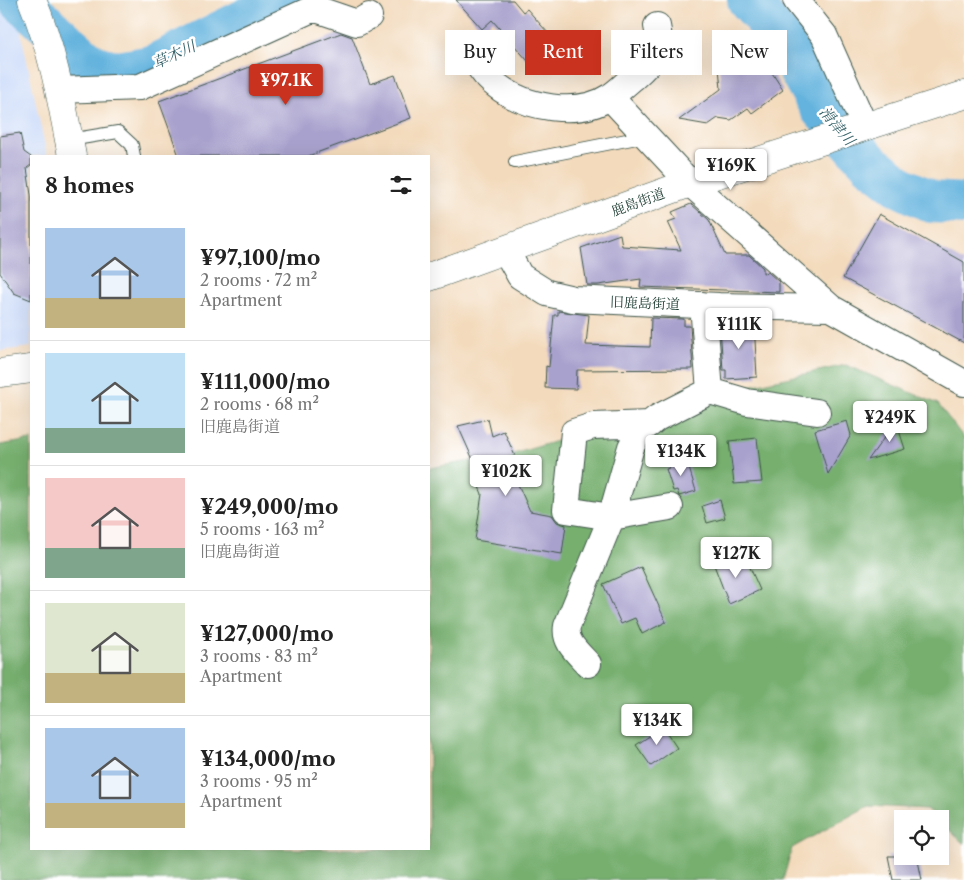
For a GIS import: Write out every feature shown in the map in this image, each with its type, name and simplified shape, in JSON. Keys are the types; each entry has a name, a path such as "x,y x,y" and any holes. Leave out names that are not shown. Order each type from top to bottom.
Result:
{"street":[{"path":"32,0 50,52 60,90 70,148"},
{"path":"796,0 824,35 859,129"},
{"path":"60,90 140,87 310,10 319,10 357,23 369,16"},
{"path":"486,75 496,85 516,97 558,109 587,105 610,97 649,64 658,50 660,36 657,26"},
{"name":"鹿島街道","path":"430,277 506,251 690,183 964,95"},
{"path":"610,97 690,183 831,308"},
{"name":"旧鹿島街道","path":"506,251 520,276 547,293 597,302 831,308 964,383"},
{"path":"703,305 710,391"},
{"path":"0,373 30,369"},
{"path":"588,664 573,648 566,635 567,626 611,517 631,447 638,432 710,391 747,402 817,412"},
{"path":"650,424 593,426 574,432 566,510 611,517 670,507"}],"lane":[{"path":"70,148 118,132 132,145 134,155"},
{"path":"515,162 647,136"}],"shaded area":[{"path":"0,6 18,18 47,155 30,155 30,347 0,351"}],"green space":[{"path":"846,365 938,404 964,438 964,844 949,830 949,810 868,806 792,848 783,880 0,880 0,445 30,440 30,850 430,850 430,468 513,454 726,391"}],"building":[{"path":"456,0 513,0 523,12 527,9 545,30 525,30 525,58 515,46 515,30 501,30 492,20 482,29"},
{"path":"341,33 352,37 370,84 395,75 411,118 311,155 179,155 159,101"},
{"path":"720,75 773,75 783,90 752,113 748,108 731,120 718,118 708,125 679,120 721,89"},
{"path":"20,133 24,152 30,156 30,166 27,168 30,188 30,300 14,293 0,273 0,136"},
{"path":"691,204 709,220 725,255 749,255 763,268 763,273 768,272 779,282 779,292 640,287 641,279 587,285 581,248 620,234 622,246 681,250 668,222 676,219 672,212"},
{"path":"879,214 964,262 964,343 843,278"},
{"path":"558,311 589,315 586,345 650,347 651,318 684,319 684,326 690,326 693,369 577,370 576,389 545,388 546,366 549,367 554,315 558,315"},
{"path":"723,321 754,322 757,377 726,379 726,370 723,370 720,326 723,326"},
{"path":"488,419 492,436 504,431 515,456 507,460 530,511 552,515 557,522 566,525 562,554 475,540 482,494 474,475 479,473 458,426"},
{"path":"847,421 851,435 828,474 815,430"},
{"path":"896,421 905,449 868,460"},
{"path":"757,438 762,482 734,484 729,441"},
{"path":"686,458 696,491 679,496 677,490 673,491 666,469 669,468 668,463"},
{"path":"720,500 725,518 707,523 702,506"},
{"path":"735,556 736,559 742,557 745,564 748,563 760,590 729,604 714,565"},
{"path":"641,567 666,622 642,634 635,618 621,624 603,584"},
{"path":"663,727 677,748 651,766 636,745"},
{"path":"888,856 894,856 894,865 919,865 922,880 893,880"}],"waterway":[{"name":"草木川","path":"19,0 92,65 119,72 152,66 284,0"},
{"name":"滑津川","path":"748,0 781,38 821,109 871,164 901,187 932,202 964,204"}]}
